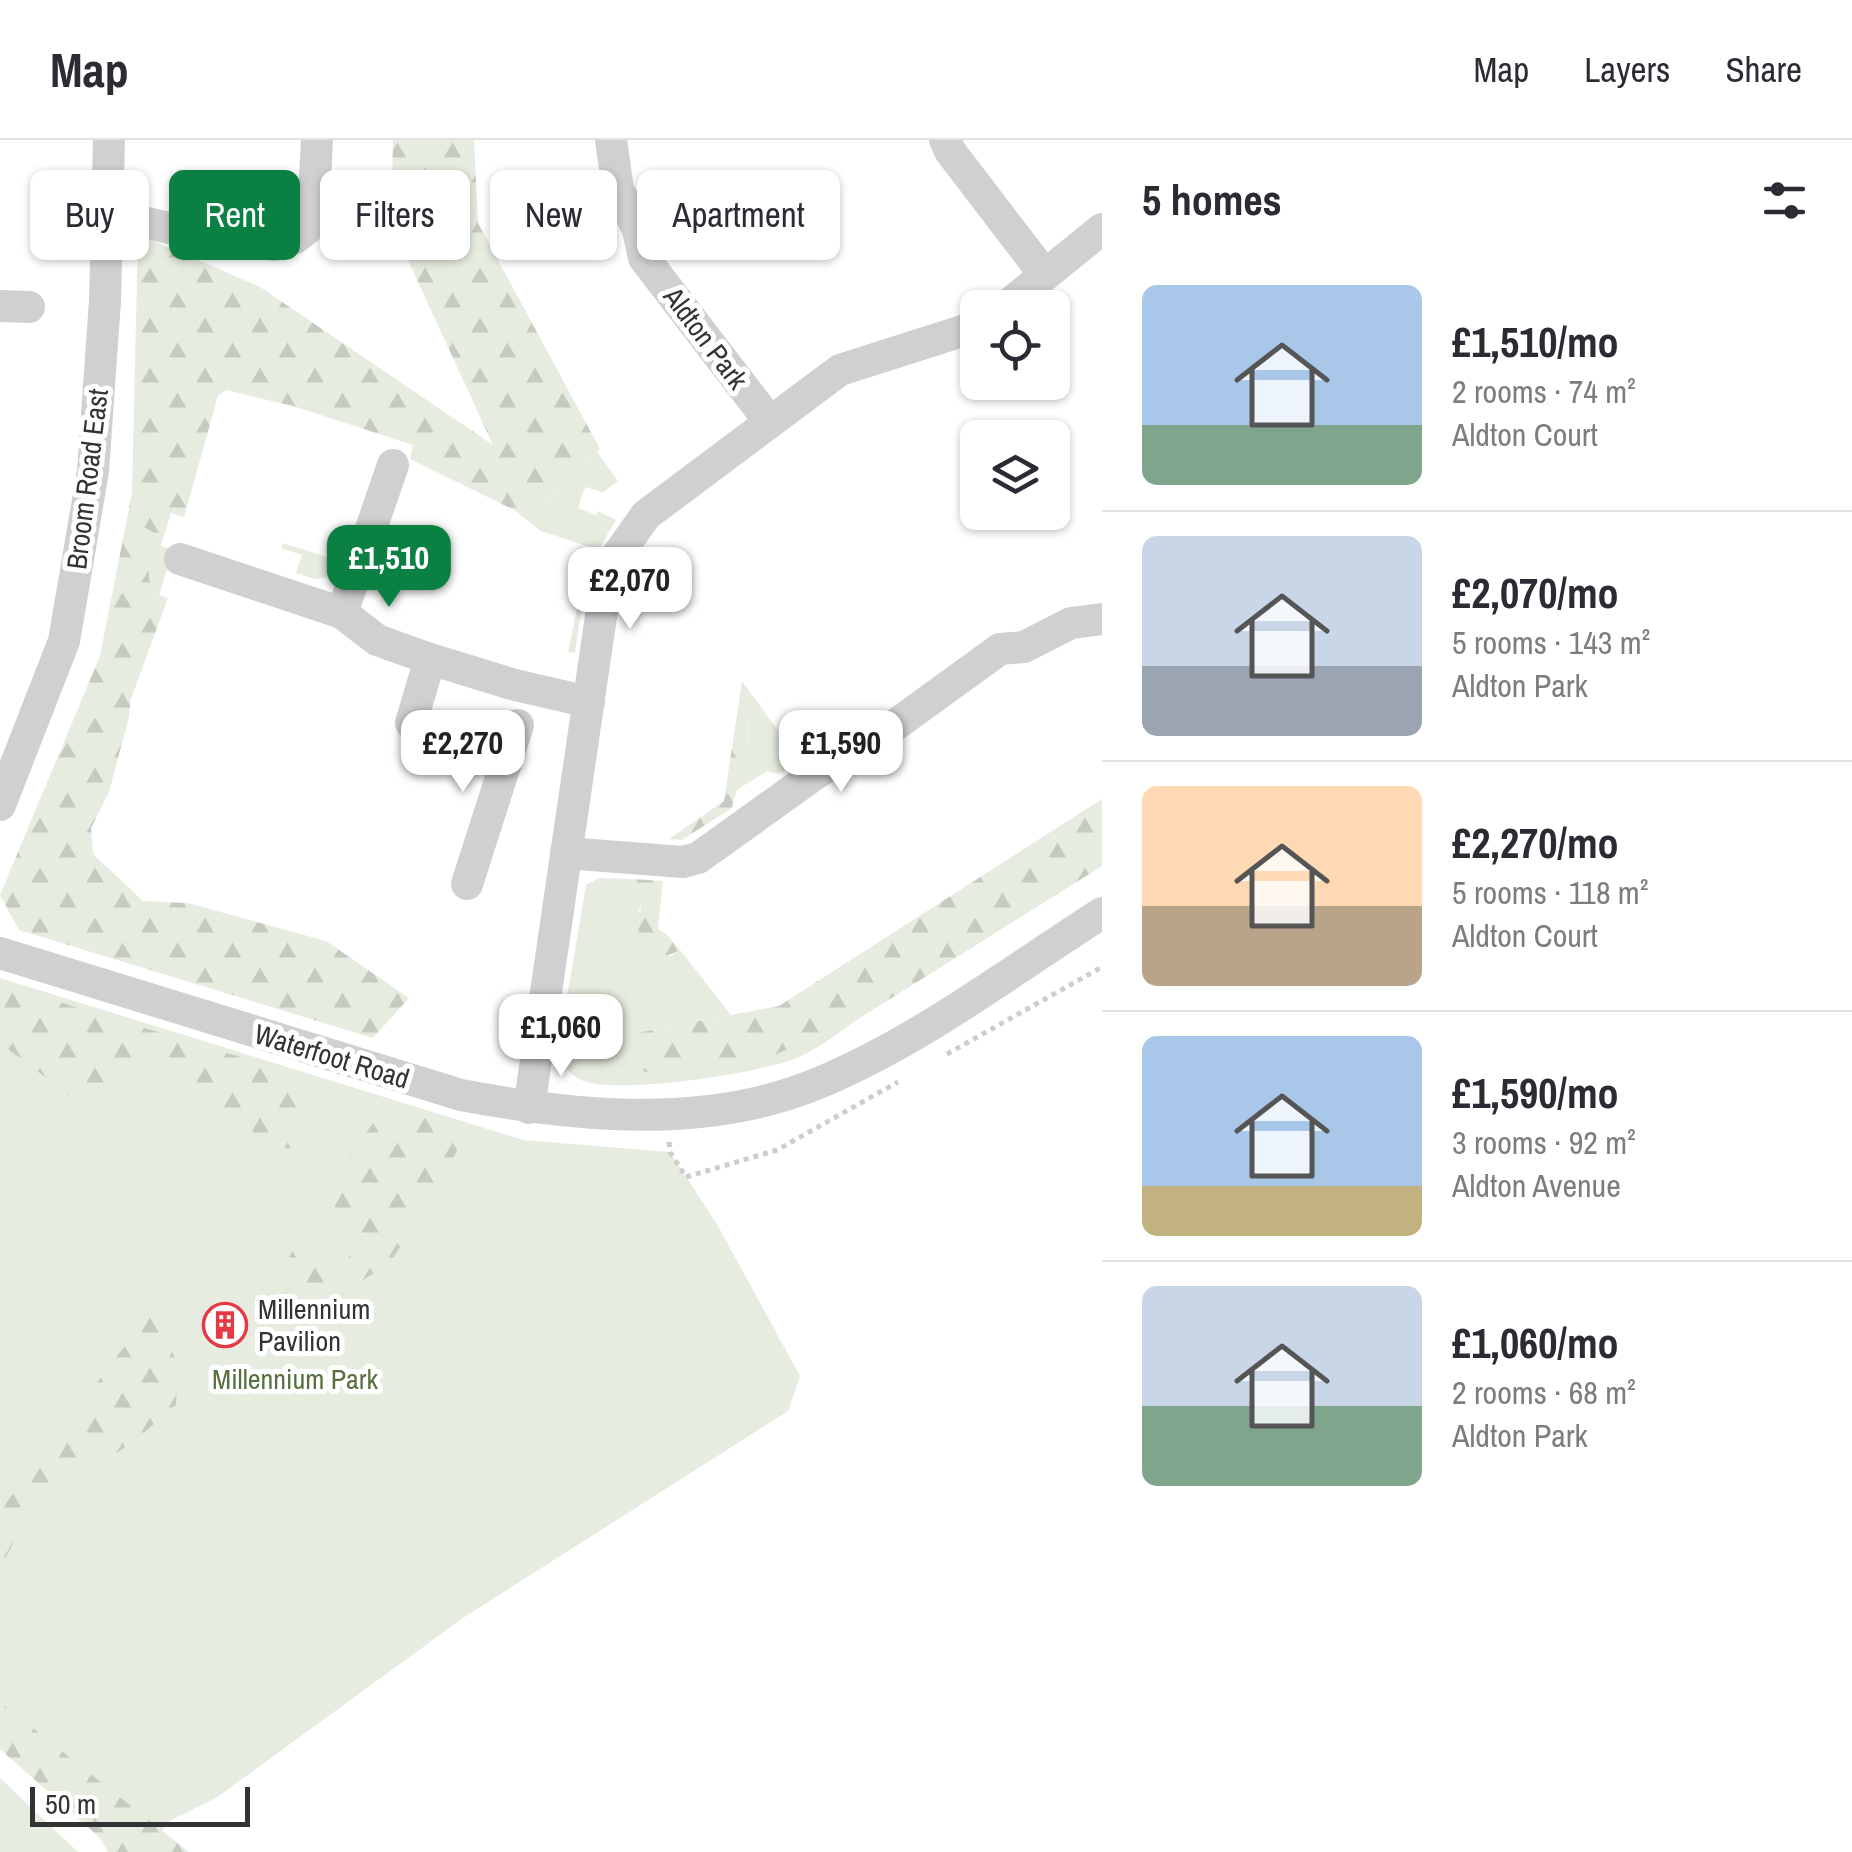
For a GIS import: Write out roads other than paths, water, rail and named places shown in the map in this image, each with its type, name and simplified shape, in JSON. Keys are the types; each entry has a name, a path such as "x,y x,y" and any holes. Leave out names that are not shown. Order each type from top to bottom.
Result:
{"street":[{"name":"Broom Road East","path":"109,140 109,170"},
{"path":"149,223 274,245 296,238 308,228 313,215 317,140"},
{"name":"Aldton Park","path":"611,140 618,189 638,230 644,258 770,422"},
{"path":"945,140 950,152 1044,274"},
{"path":"1025,290 1102,229"},
{"name":"Broom Road East","path":"0,805 64,640 93,472 106,260"},
{"path":"529,1108 604,596 617,556 646,515 840,370 960,332"},
{"path":"342,613 393,464"},
{"path":"180,559 342,613 377,640 430,659 589,702"},
{"path":"566,854 682,862 698,858 818,772 869,744 1000,649 1024,648 1070,623 1102,619"},
{"path":"430,659 411,723 513,740 467,884"},
{"name":"Waterfoot Road","path":"0,953 428,1085 529,1108 656,1116 751,1104 819,1083 890,1048 1102,913"}],"place":[{"name":"Millennium Pavilion","path":"225,1325"}],"park label":[{"name":"Millennium Park","path":"295,1379"}]}
